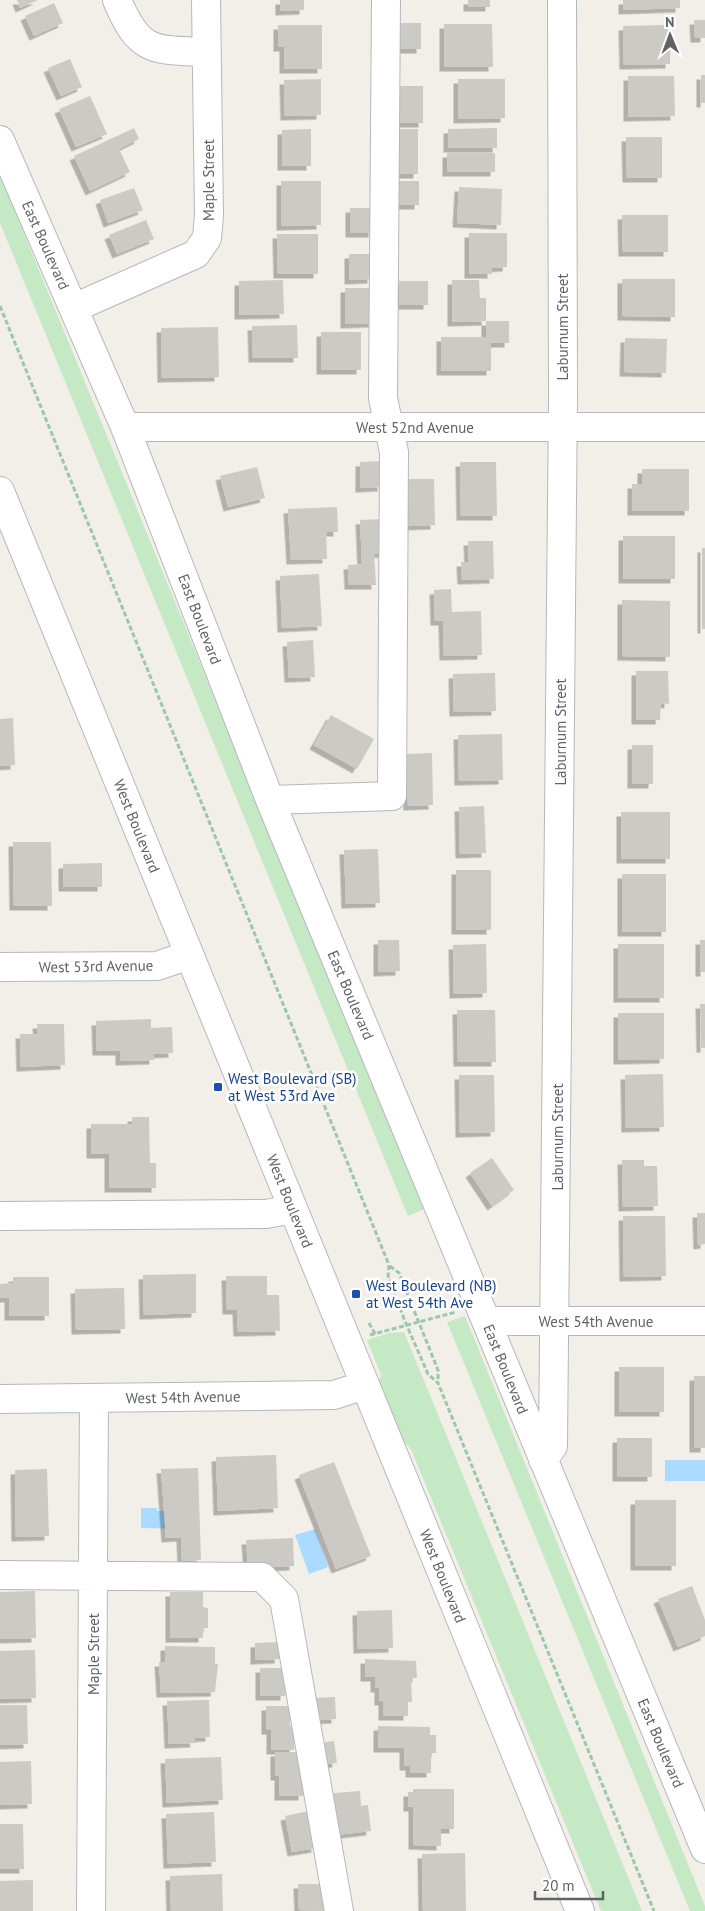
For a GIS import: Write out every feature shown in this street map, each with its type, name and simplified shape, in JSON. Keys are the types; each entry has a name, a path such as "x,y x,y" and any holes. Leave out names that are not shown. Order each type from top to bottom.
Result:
{"street":[{"path":"117,0 126,23 141,41 160,50 206,52"},
{"name":"Maple Street","path":"74,308 196,254 207,238 209,215 206,0"},
{"path":"270,800 392,796 394,452 383,398 386,0"},
{"name":"Laburnum Street","path":"543,1460 554,1446 562,427 562,0"},
{"name":"East Boulevard","path":"0,140 125,427 270,800 543,1460 704,1839"},
{"name":"West 52nd Avenue","path":"125,427 705,427"},
{"name":"West Boulevard","path":"0,491 580,1911"},
{"name":"West 53rd Avenue","path":"0,967 157,966 189,955"},
{"path":"0,1216 266,1214 294,1209"},
{"name":"West 54th Avenue","path":"483,1312 555,1320 705,1321"},
{"name":"West 54th Avenue","path":"0,1398 334,1395 365,1385"},
{"name":"Maple Street","path":"91,1911 94,1398"},
{"path":"0,1575 262,1577 284,1599 339,1911"}],"path":[{"path":"0,306 389,1266 388,1278 407,1326 428,1374 438,1384"},
{"path":"389,1266 399,1273 438,1370 438,1384 654,1911"},
{"path":"348,1342 419,1322 483,1312"}],"green space":[{"path":"0,175 424,1209 408,1216 0,223"},
{"path":"465,1316 705,1906 705,1911 690,1911 447,1322"},
{"path":"404,1332 642,1911 601,1911 411,1449 403,1440 377,1386 381,1375 367,1340 389,1333"}],"water":[{"path":"665,1460 705,1460 705,1481 665,1481"},
{"path":"141,1508 157,1508 157,1511 192,1512 192,1529 141,1528"},
{"path":"315,1529 328,1567 309,1574 295,1535"}],"building":[{"path":"17,0 38,0 20,8"},
{"path":"280,0 304,0 304,10 280,11"},
{"path":"468,0 490,0 490,7 468,7"},
{"path":"623,0 680,0 680,8 623,10"},
{"path":"54,3 63,23 34,36 25,16"},
{"path":"694,20 705,20 705,38 695,38"},
{"path":"399,23 421,23 421,49 399,49"},
{"path":"444,24 492,24 493,67 444,67"},
{"path":"278,25 322,25 322,69 284,69 284,47 278,47"},
{"path":"670,25 670,64 624,65 623,26"},
{"path":"70,59 82,87 61,96 48,68"},
{"path":"701,75 705,75 705,103 701,103"},
{"path":"628,76 674,76 675,116 628,117"},
{"path":"321,79 321,115 285,116 284,80"},
{"path":"458,79 505,79 505,118 458,119"},
{"path":"397,86 423,86 423,123 397,123"},
{"path":"90,96 107,134 76,147 59,109"},
{"path":"134,128 139,139 119,149 130,172 90,191 74,156"},
{"path":"497,128 497,148 448,148 448,129"},
{"path":"311,129 311,166 282,166 282,130"},
{"path":"399,129 418,129 418,174 399,174"},
{"path":"626,137 662,137 662,178 627,178"},
{"path":"447,153 495,153 495,172 447,172"},
{"path":"281,181 321,181 321,225 281,226"},
{"path":"397,181 419,181 419,205 397,205"},
{"path":"459,187 502,189 501,225 457,223"},
{"path":"134,188 143,210 108,223 100,200"},
{"path":"350,208 373,208 373,233 350,233"},
{"path":"622,215 668,215 668,252 623,252"},
{"path":"146,220 154,239 117,254 109,235"},
{"path":"469,233 507,233 507,267 492,268 492,274 469,274"},
{"path":"277,234 318,234 318,274 278,274"},
{"path":"349,254 371,254 372,279 349,280"},
{"path":"622,279 675,279 675,317 622,316"},
{"path":"283,280 284,314 239,315 239,281"},
{"path":"452,280 479,280 480,298 486,298 486,321 452,322"},
{"path":"399,281 428,281 428,305 399,305"},
{"path":"345,288 373,288 373,323 345,324"},
{"path":"486,321 509,321 509,343 491,343 491,371 441,371 441,337 486,337"},
{"path":"297,325 298,358 253,358 252,326"},
{"path":"218,327 219,377 162,378 161,328"},
{"path":"321,332 361,332 361,370 321,370"},
{"path":"625,338 667,339 666,373 624,372"},
{"path":"381,461 382,487 360,488 360,462"},
{"path":"460,462 496,462 497,516 461,516"},
{"path":"257,467 265,498 228,507 220,476"},
{"path":"642,469 689,469 689,511 632,511 632,484 642,484"},
{"path":"405,479 434,479 435,525 406,526"},
{"path":"337,507 338,532 326,532 327,559 291,560 288,509"},
{"path":"384,519 386,553 374,554 376,585 349,585 348,565 362,564 360,520"},
{"path":"623,536 675,536 675,579 623,579"},
{"path":"468,541 493,541 494,579 462,580 461,562 469,562"},
{"path":"702,548 705,548 705,629 702,629"},
{"path":"319,574 322,626 282,628 280,576"},
{"path":"451,589 452,612 481,611 482,655 444,656 443,621 435,621 434,590"},
{"path":"622,600 670,601 670,657 622,656"},
{"path":"313,640 315,677 289,678 287,642"},
{"path":"636,671 668,671 669,704 661,703 660,720 636,720"},
{"path":"495,673 496,711 454,712 453,674"},
{"path":"331,715 374,739 357,769 314,745"},
{"path":"13,718 15,765 0,766 0,719"},
{"path":"502,734 503,780 459,781 458,735"},
{"path":"632,745 653,745 653,784 632,784"},
{"path":"432,753 433,805 408,806 407,754"},
{"path":"484,806 486,853 460,854 459,807"},
{"path":"621,812 670,812 670,859 621,859"},
{"path":"13,842 51,842 52,906 14,906"},
{"path":"378,849 380,903 346,904 344,850"},
{"path":"102,863 102,887 63,887 63,864"},
{"path":"456,870 491,870 491,930 456,930"},
{"path":"622,874 666,874 666,932 622,932"},
{"path":"378,940 399,940 400,971 378,972"},
{"path":"700,940 705,940 705,972 700,972"},
{"path":"486,944 487,993 454,994 453,945"},
{"path":"618,944 664,944 664,998 618,998"},
{"path":"700,1004 705,1004 705,1048 701,1048"},
{"path":"457,1010 495,1010 496,1062 458,1062"},
{"path":"618,1013 664,1013 664,1059 618,1060"},
{"path":"151,1019 151,1028 172,1027 173,1053 154,1054 154,1060 120,1061 120,1051 97,1051 96,1021"},
{"path":"37,1024 64,1024 65,1065 21,1067 20,1034 38,1034"},
{"path":"663,1074 664,1127 626,1128 625,1075"},
{"path":"459,1075 494,1075 495,1132 460,1133"},
{"path":"132,1117 149,1117 150,1163 156,1163 156,1188 109,1188 109,1154 91,1154 91,1124 132,1124"},
{"path":"492,1158 514,1190 492,1206 470,1173"},
{"path":"622,1160 644,1160 644,1166 657,1166 658,1206 623,1207"},
{"path":"697,1213 705,1213 705,1244 698,1245"},
{"path":"623,1216 665,1216 666,1276 624,1277"},
{"path":"196,1274 196,1313 144,1315 143,1275"},
{"path":"226,1276 267,1276 267,1295 279,1295 280,1331 238,1332 237,1310 227,1310"},
{"path":"13,1277 49,1277 49,1316 9,1316 9,1298 0,1298 0,1284 13,1283"},
{"path":"124,1288 125,1329 76,1330 75,1289"},
{"path":"619,1367 664,1367 664,1412 619,1412"},
{"path":"694,1376 705,1376 705,1448 694,1448"},
{"path":"617,1438 652,1438 652,1477 617,1477"},
{"path":"276,1455 278,1508 218,1511 216,1457"},
{"path":"334,1462 371,1556 336,1569 299,1475"},
{"path":"198,1468 201,1560 182,1561 181,1537 166,1538 161,1469"},
{"path":"47,1469 49,1536 16,1537 15,1470"},
{"path":"635,1500 676,1500 676,1566 635,1566"},
{"path":"293,1538 294,1566 248,1568 246,1540"},
{"path":"692,1586 705,1620 705,1636 678,1647 658,1599"},
{"path":"35,1591 36,1638 0,1639 0,1592"},
{"path":"170,1592 203,1592 203,1607 208,1608 208,1628 203,1628 203,1638 170,1638"},
{"path":"392,1610 393,1648 358,1649 357,1611"},
{"path":"280,1642 279,1659 255,1660 255,1643"},
{"path":"165,1646 215,1647 215,1664 218,1664 215,1692 161,1693 159,1662 165,1662"},
{"path":"35,1650 36,1698 0,1699 0,1651"},
{"path":"365,1659 416,1661 417,1678 411,1678 412,1702 408,1702 408,1716 383,1716 383,1701 379,1701 379,1688 375,1688 375,1677 365,1677"},
{"path":"260,1668 285,1668 285,1696 260,1696"},
{"path":"335,1697 336,1719 315,1720 312,1698"},
{"path":"209,1700 210,1737 194,1738 195,1743 169,1744 167,1701"},
{"path":"0,1705 27,1705 28,1744 0,1745"},
{"path":"266,1706 290,1706 290,1726 294,1726 294,1750 271,1750 271,1730 266,1730"},
{"path":"378,1726 430,1727 430,1735 436,1735 436,1753 431,1753 431,1773 410,1773 410,1766 404,1766 404,1748 378,1748"},
{"path":"334,1741 337,1763 325,1764 321,1743"},
{"path":"275,1752 299,1752 299,1772 303,1772 303,1796 279,1796 279,1776 275,1776"},
{"path":"221,1757 223,1800 167,1803 165,1759"},
{"path":"31,1761 32,1804 0,1805 0,1762"},
{"path":"413,1789 454,1789 454,1829 441,1829 441,1846 413,1845 413,1807 408,1807 408,1792 413,1792"},
{"path":"360,1791 361,1806 368,1805 371,1831 336,1835 334,1793"},
{"path":"309,1811 316,1848 292,1852 285,1816"},
{"path":"214,1812 216,1862 168,1864 166,1814"},
{"path":"0,1824 23,1824 24,1869 0,1869"},
{"path":"465,1853 466,1911 423,1911 422,1854"},
{"path":"222,1874 223,1911 171,1911 170,1876"},
{"path":"33,1880 33,1911 0,1911 0,1881"},
{"path":"298,1884 323,1884 323,1906 327,1905 327,1911 299,1910"}],"place":[{"name":"West Boulevard (SB) at West 53rd Ave","path":"218,1087"},
{"name":"West Boulevard (NB) at West 54th Ave","path":"356,1294"}]}
